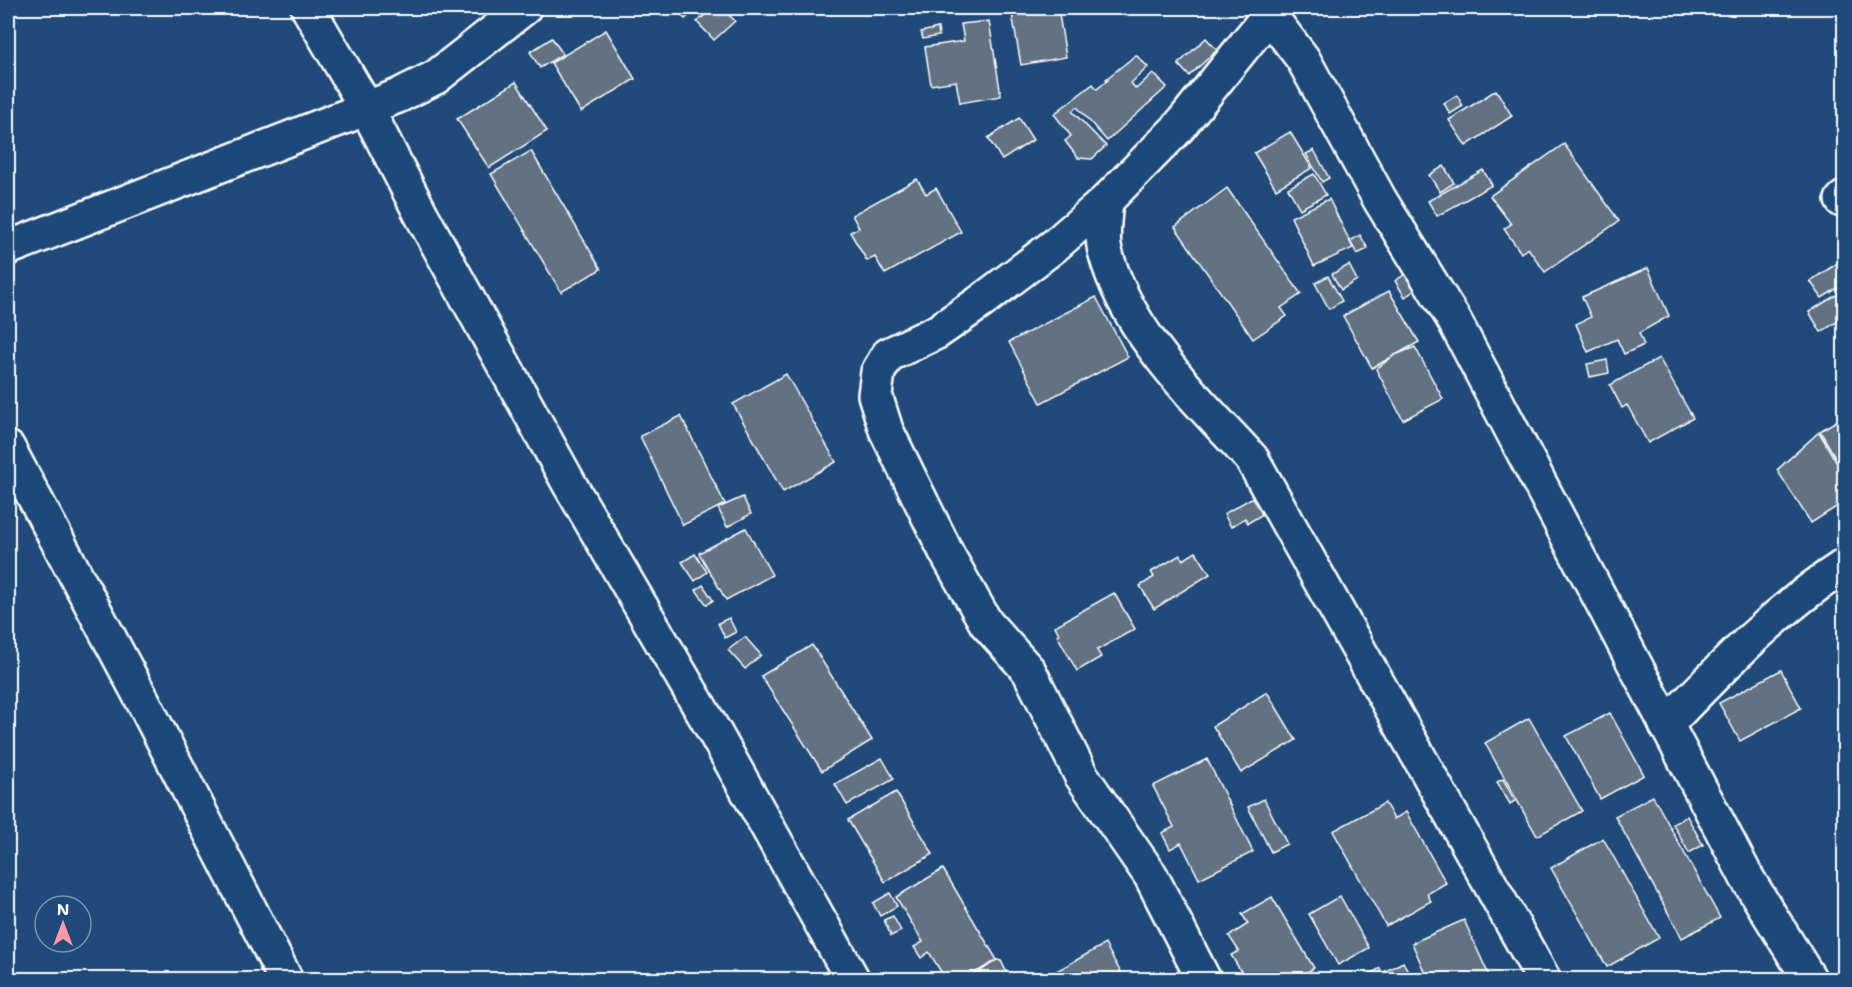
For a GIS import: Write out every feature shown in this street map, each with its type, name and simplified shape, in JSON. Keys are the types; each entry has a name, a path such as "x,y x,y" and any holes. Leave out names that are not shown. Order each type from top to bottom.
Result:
{"street":[{"path":"308,8 367,109 421,214 570,485 715,734 853,980"},
{"path":"8,248 367,109 436,77 524,8"},
{"path":"1204,980 1151,876 1081,775 1029,671 986,624 947,554 886,430 874,395 878,372 888,355 937,332 970,309 1054,246 1106,201 1178,128 1267,11 1303,59 1380,200 1454,320 1747,878 1810,980"},
{"path":"1106,201 1104,249 1130,314 1185,386 1252,459 1423,769 1544,980"},
{"path":"8,448 144,703 286,980"},
{"path":"1666,725 1758,630 1807,590 1845,566"}],"building":[{"path":"674,8 697,8 685,19"},
{"path":"713,8 722,8 735,21 714,40 697,22"},
{"path":"1011,8 1058,8 1066,57 1021,65"},
{"path":"989,21 1001,96 960,103 956,81 931,85 925,47 964,41 961,24"},
{"path":"938,28 939,36 923,39 921,32"},
{"path":"606,30 635,79 581,112 551,63"},
{"path":"552,38 563,54 540,68 530,52"},
{"path":"1206,38 1217,50 1189,76 1178,64"},
{"path":"1136,55 1148,67 1131,83 1136,89 1153,73 1167,87 1107,141 1077,107 1072,111 1106,146 1092,159 1078,158 1065,141 1071,136 1054,114 1093,84 1097,89"},
{"path":"516,82 547,131 489,168 457,119"},
{"path":"1496,90 1512,116 1466,146 1449,120"},
{"path":"1457,95 1463,106 1450,114 1444,103"},
{"path":"1019,118 1033,140 1002,160 988,138"},
{"path":"1290,132 1312,168 1276,189 1254,153"},
{"path":"1564,144 1619,221 1545,272 1528,248 1521,253 1504,229 1511,224 1490,196"},
{"path":"1314,150 1329,178 1322,182 1306,154"},
{"path":"531,151 601,269 561,292 491,174"},
{"path":"1444,166 1454,183 1440,192 1429,175"},
{"path":"1483,170 1492,185 1437,216 1428,201"},
{"path":"1314,174 1326,195 1300,209 1288,188"},
{"path":"917,179 926,194 936,188 961,232 885,274 875,257 867,261 850,232 859,228 852,215"},
{"path":"1227,188 1301,294 1281,308 1287,316 1253,339 1175,227"},
{"path":"1329,199 1353,248 1314,266 1291,217"},
{"path":"1360,235 1368,249 1357,254 1350,241"},
{"path":"1844,259 1844,284 1822,298 1810,281"},
{"path":"1349,265 1357,280 1341,290 1332,274"},
{"path":"1648,268 1669,316 1639,333 1644,345 1624,354 1617,339 1588,352 1576,324 1591,317 1582,297"},
{"path":"1407,273 1418,288 1405,297 1395,281"},
{"path":"1328,276 1342,301 1329,309 1315,283"},
{"path":"1844,290 1844,326 1840,320 1821,332 1809,312"},
{"path":"1389,291 1419,342 1372,368 1343,316"},
{"path":"1096,297 1128,357 1041,403 1009,342"},
{"path":"1415,347 1443,399 1403,420 1376,369 1395,355"},
{"path":"1659,358 1693,418 1648,443 1627,405 1622,408 1610,385"},
{"path":"1607,360 1609,373 1590,377 1587,364"},
{"path":"786,374 836,462 783,492 733,404"},
{"path":"681,416 725,504 683,525 640,436"},
{"path":"1844,416 1844,472 1820,431"},
{"path":"1819,432 1844,476 1844,502 1811,523 1777,470"},
{"path":"743,497 751,514 727,527 718,508"},
{"path":"1253,497 1263,514 1248,523 1245,518 1231,527 1224,514"},
{"path":"746,528 772,575 726,600 699,553"},
{"path":"1196,552 1210,574 1154,609 1140,586 1154,577 1151,572 1180,555 1183,560"},
{"path":"695,554 707,572 695,581 682,562"},
{"path":"703,585 713,600 707,605 696,590"},
{"path":"1114,593 1135,629 1097,650 1101,657 1077,671 1057,635 1059,634 1055,626"},
{"path":"729,618 736,632 725,638 718,623"},
{"path":"745,637 761,655 745,669 728,650"},
{"path":"812,645 872,740 822,771 761,676"},
{"path":"1781,670 1801,708 1740,741 1719,703"},
{"path":"1267,692 1296,740 1241,773 1213,726"},
{"path":"1610,713 1644,775 1600,799 1566,736"},
{"path":"1529,718 1582,811 1537,836 1485,743"},
{"path":"882,758 894,779 847,805 835,784"},
{"path":"1207,759 1253,852 1199,879 1181,843 1170,849 1162,833 1174,827 1153,786"},
{"path":"1503,779 1515,801 1510,804 1497,782"},
{"path":"896,792 933,854 885,882 848,820"},
{"path":"1653,796 1720,918 1682,938 1615,816"},
{"path":"1264,799 1287,844 1271,852 1248,807"},
{"path":"1385,803 1394,819 1406,812 1446,883 1427,894 1431,901 1386,926 1333,831"},
{"path":"1687,816 1703,845 1689,853 1673,824"},
{"path":"1603,838 1659,938 1607,967 1551,868"},
{"path":"943,869 997,960 963,980 946,980 929,952 921,958 914,947 923,942 896,897"},
{"path":"890,893 897,906 880,916 873,903"},
{"path":"1340,896 1369,948 1338,965 1309,914"},
{"path":"1272,897 1314,968 1294,980 1246,980 1231,955 1239,951 1229,936 1248,924 1242,914"},
{"path":"893,916 901,931 891,936 884,920"},
{"path":"1464,920 1491,980 1428,980 1412,943"},
{"path":"1105,944 1125,980 1045,980 1044,978"},
{"path":"997,960 1001,961 1008,975 999,980 977,980 975,975"},
{"path":"1403,962 1413,980 1360,980 1380,968 1382,973"}]}
